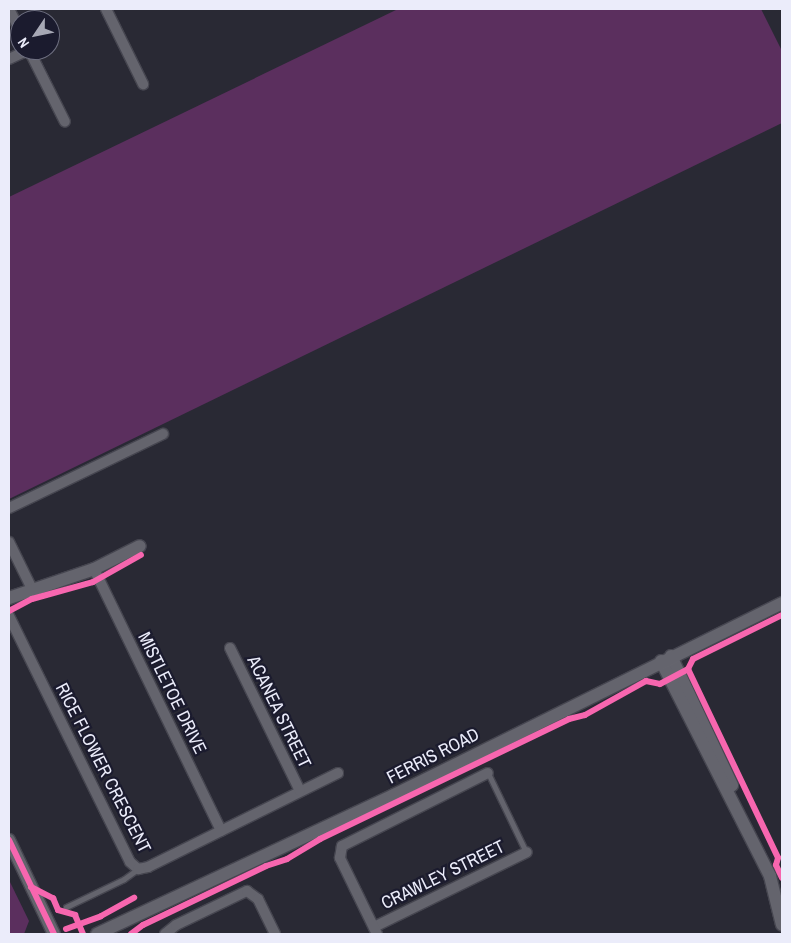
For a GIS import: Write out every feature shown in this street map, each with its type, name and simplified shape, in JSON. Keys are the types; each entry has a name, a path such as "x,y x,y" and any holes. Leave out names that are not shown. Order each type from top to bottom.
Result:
{"street":[{"path":"106,9 143,84"},
{"path":"33,60 65,122"},
{"path":"9,508 163,434"},
{"path":"9,542 33,591"},
{"path":"9,598 94,569 140,546"},
{"name":"MISTLETOE DRIVE","path":"94,569 221,830"},
{"name":"FERRIS ROAD","path":"97,934 386,798 782,603"},
{"name":"RICE FLOWER CRESCENT","path":"9,616 130,862 138,869 148,867 338,774"},
{"name":"ACANEA STREET","path":"230,648 300,791"},
{"path":"666,659 770,876 782,925"},
{"path":"376,930 340,858 342,846 488,773"},
{"path":"9,840 54,934"},
{"name":"CRAWLEY STREET","path":"376,930 527,852"},
{"path":"164,934 176,924 247,891 258,899 275,934"}],"lane":[{"path":"488,773 527,852"},
{"path":"66,907 124,879 138,869"}],"shaded area":[{"path":"398,9 761,9 782,51 782,123 9,499 9,197"},
{"path":"9,880 29,921 24,934 9,934"}],"cycle path":[{"path":"9,611 32,599 93,582 141,555"},
{"path":"131,934 143,925 266,866 287,859 320,839 569,719 585,715 646,681 660,684 688,669 693,659 782,615"},
{"path":"688,669 778,858 776,865 782,878"},
{"path":"9,840 54,934"},
{"path":"31,887 53,898 58,910 75,915 83,934"},
{"path":"66,929 101,916 134,898"}]}
